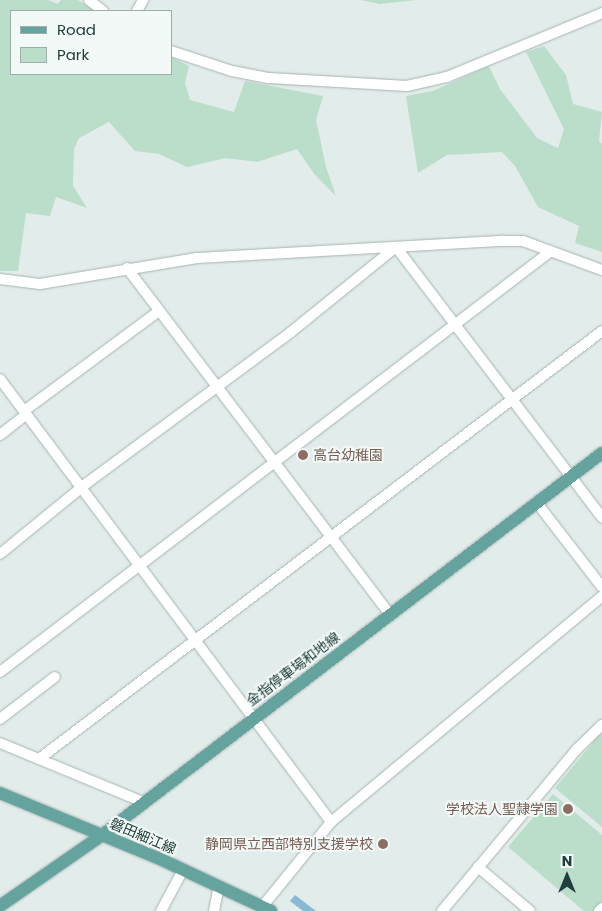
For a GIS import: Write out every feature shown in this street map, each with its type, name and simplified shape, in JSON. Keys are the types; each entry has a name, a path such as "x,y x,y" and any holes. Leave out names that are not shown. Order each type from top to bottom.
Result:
{"main road":[{"name":"金指停車場和地線","path":"0,906 102,834 602,453"},
{"name":"磐田細江線","path":"0,792 102,834 267,909"}],"street":[{"path":"89,0 102,10"},
{"path":"172,51 232,71 268,78 407,86 447,77 602,13"},
{"path":"0,279 40,284 127,268 197,258 523,241 602,270"},
{"path":"396,247 602,517"},
{"path":"0,554 216,385 291,332 396,247"},
{"path":"0,672 551,251"},
{"path":"127,268 390,614"},
{"path":"0,436 25,413 159,311"},
{"path":"39,759 602,332"},
{"path":"0,379 332,822"},
{"path":"537,503 602,587"},
{"path":"267,909 332,822 602,596"},
{"path":"0,719 55,677"},
{"path":"442,911 576,749 602,725"},
{"path":"0,743 143,802"},
{"path":"478,867 530,911"},
{"path":"161,911 184,870"},
{"path":"214,911 219,886"},
{"path":"599,911 602,908"}],"green space":[{"path":"0,0 48,0 58,4 61,0 78,0 94,10 10,10 10,75 172,75 172,58 189,66 185,83 190,100 234,112 245,81 323,96 316,120 326,167 336,196 315,175 297,149 257,162 226,158 187,167 159,154 135,151 109,122 79,138 74,149 73,186 87,208 56,197 50,216 26,213 18,271 0,271"},
{"path":"361,0 416,0 380,4"},
{"path":"544,46 566,75 573,104 602,112 599,141 602,144 602,252 575,243 579,226 538,207 515,166 502,152 447,155 418,173 406,96 433,91 489,66 500,89 537,138 558,148 564,129 526,52"},
{"path":"600,734 602,736 602,827 555,788"},
{"path":"553,794 602,835 602,901 594,911 584,911 508,847"}],"water":[{"path":"295,895 316,911 303,911 290,901"}],"place":[{"name":"高台幼稚園","path":"303,455"},
{"name":"学校法人聖隷学園","path":"568,809"},
{"name":"静岡県立西部特別支援学校","path":"383,844"}]}
